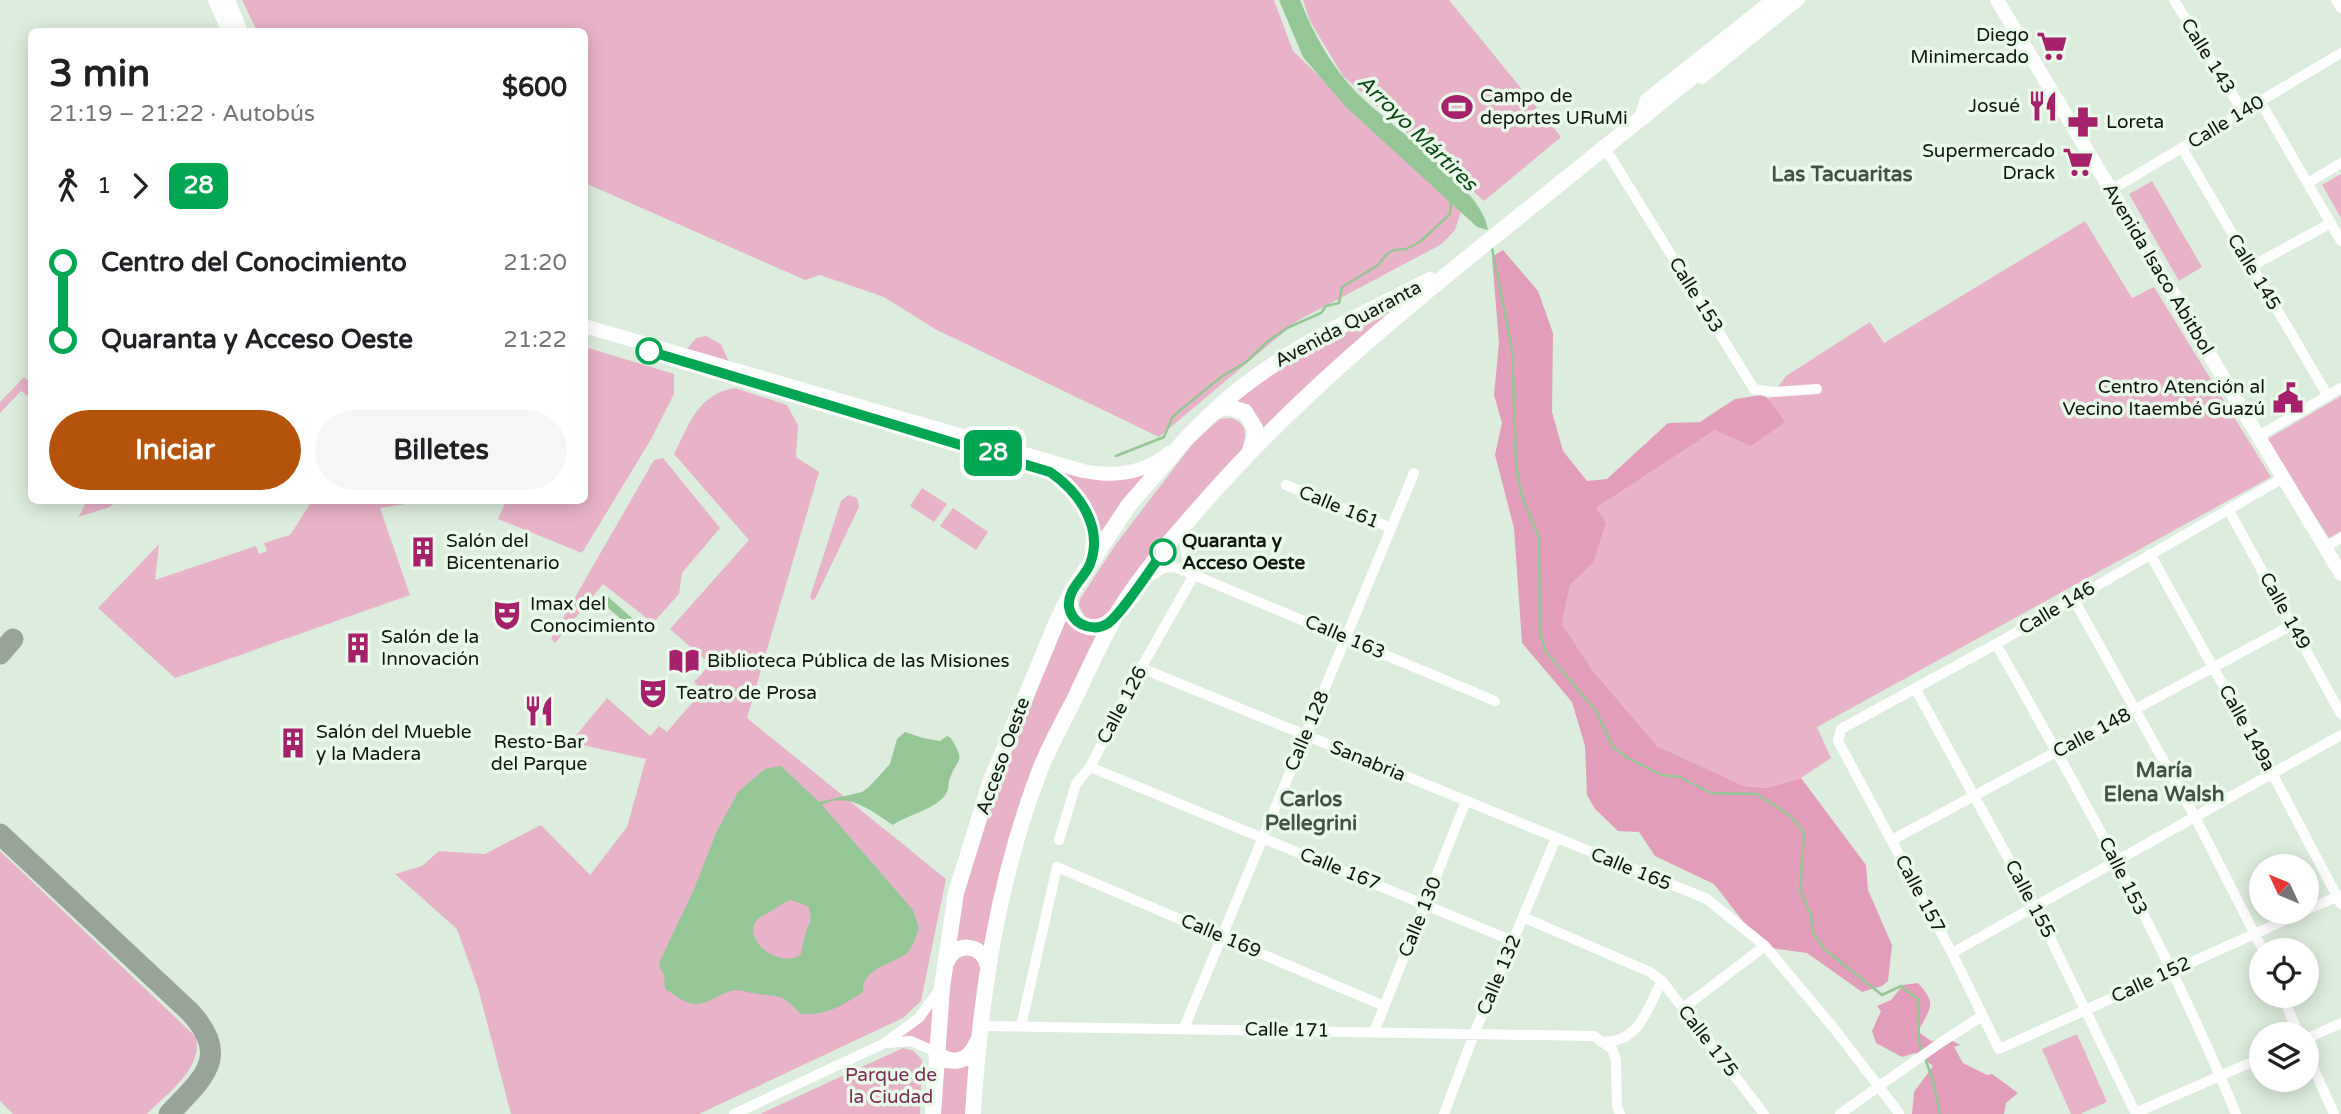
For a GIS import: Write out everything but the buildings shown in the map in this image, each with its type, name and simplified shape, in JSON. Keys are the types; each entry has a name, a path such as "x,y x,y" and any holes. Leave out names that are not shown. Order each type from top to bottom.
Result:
{"highway":[{"path":"1605,148 1788,0"},
{"name":"Avenida Quaranta","path":"1248,453 1337,367 1479,248 1605,148"},
{"name":"Avenida Quaranta","path":"1185,440 1251,380 1306,343 1459,265"},
{"path":"1210,415 1228,407 1245,412 1255,428 1253,446 1248,453"},
{"name":"Acceso Oeste","path":"933,1114 942,987 956,893 990,783 1023,700 1072,591 1128,506 1185,440"},
{"name":"Acceso Oeste","path":"973,1114 979,1034 1002,891 1040,771 1119,612 1185,524 1248,453"},
{"path":"1072,591 1069,607 1072,615 1084,626 1100,627 1108,624 1119,612"},
{"path":"946,963 959,948 972,947 983,954 988,966"},
{"path":"936,1052 948,1060 962,1060 971,1055 979,1034"}],"main road":[{"path":"215,0 227,28"},
{"path":"228,0 239,28"},
{"name":"Avenida Isaco Abitbol","path":"1997,0 2341,574"},
{"path":"588,327 1083,471 1115,475 1146,468 1158,462 1185,440"},
{"path":"588,335 678,359 1042,468 1069,487 1085,508 1094,536 1090,564"}],"street":[{"path":"1770,0 1646,99 1637,122 1645,124 1800,0"},
{"name":"Calle 143","path":"2174,0 2243,111"},
{"path":"2336,0 2341,8"},
{"name":"Calle 140","path":"2111,190 2341,53"},
{"name":"Calle 143","path":"2260,101 2341,241"},
{"name":"Calle 153","path":"1605,148 1754,389 1773,392 1817,389"},
{"name":"Calle 145","path":"2182,148 2328,396"},
{"path":"2308,183 2341,163"},
{"path":"2250,267 2331,223"},
{"path":"2259,436 2341,388"},
{"name":"Calle 128","path":"1184,1028 1414,473"},
{"name":"Calle 146","path":"1838,741 1841,729 1996,644 2283,478"},
{"name":"Calle 161","path":"1286,485 1391,528"},
{"name":"Calle 149","path":"2228,509 2341,714"},
{"path":"1185,524 1183,541 1189,564 1195,573"},
{"path":"2325,547 2341,538"},
{"name":"Calle 149a","path":"2150,554 2340,899"},
{"name":"Calle 163","path":"1140,582 1164,568 1175,566 1495,701"},
{"name":"Calle 126","path":"1059,840 1076,784 1090,767 1141,668 1195,573"},
{"path":"2073,598 2195,817 2257,938"},
{"name":"Calle 148","path":"1892,840 2292,625"},
{"name":"Calle 153","path":"1996,644 2116,861 2172,971 2236,1114"},
{"name":"Sanabria","path":"1141,668 1556,838"},
{"name":"Calle 155","path":"1915,688 2035,907 2135,1114"},
{"path":"1952,953 2341,734"},
{"name":"Calle 157","path":"1838,741 1952,953 1999,1049"},
{"name":"Calle 167","path":"1090,767 1513,941"},
{"name":"Calle 130","path":"1374,1032 1466,801"},
{"name":"Calle 165","path":"1556,838 1707,899 1765,946 1833,1027 1899,1113"},
{"name":"Calle 132","path":"1444,1114 1474,1034 1556,838"},
{"name":"Calle 169","path":"1021,1026 1057,867 1384,1006"},
{"name":"Calle 152","path":"2319,906 2340,899"},
{"name":"Calle 175","path":"1523,917 1650,972 1662,981 1764,1114"},
{"name":"Calle 152","path":"1999,1049 2275,924"},
{"path":"1683,1008 1765,946"},
{"name":"Calle 171","path":"979,1034 1021,1026 1184,1028 1474,1034 1617,1042 1628,1038 1637,1028 1662,981"},
{"path":"734,1114 883,1044 919,1018 942,987"},
{"path":"1840,1114 1982,1016"},
{"path":"2319,1032 2341,1023"},
{"path":"1598,1039 1612,1049 1616,1060 1617,1107 1620,1114"},
{"path":"883,1044 911,1041 936,1052"},
{"path":"2135,1114 2249,1063"},
{"path":"2319,1080 2334,1114"}],"green space":[{"path":"242,0 1274,0 1293,51 1461,212 1455,230 1442,244 1297,321 1159,437 935,329 884,297 820,275 805,280 588,184 588,28 256,28"},
{"name":"Campo de deportes URuMi","path":"1303,0 1449,0 1561,137 1484,201 1343,76 1310,21"},
{"path":"2341,174 2341,218 2322,185"},
{"path":"2152,181 2202,267 2179,281 2129,194"},
{"path":"2085,221 2132,298 2154,287 2271,477 1817,727 1831,758 1801,778 1766,788 1744,786 1657,746 1593,671 1562,624 1570,585 1593,563 1596,508 1715,430 1784,422 1769,399 1786,376 1870,322 1884,343"},
{"path":"1413,297 1317,376 1258,435 1233,402 1277,369"},
{"path":"706,336 721,344 729,362 687,349 696,338"},
{"path":"588,348 674,374 674,394 650,441 582,553 498,519 505,504 588,504"},
{"path":"734,372 1103,481 1147,474 1099,534 1045,467"},
{"path":"24,377 28,380 28,396 21,391 0,413 0,402"},
{"path":"735,388 787,405 798,425 796,457 819,472 747,718 946,879 921,1001 903,1018 699,1114 511,1114 478,988 457,929 395,874 422,866 439,851 485,854 541,825 590,875 627,827 646,759 573,743 574,738 607,698 650,736 659,726 667,732 703,690 694,682 710,664 670,629 749,540 674,454 690,422 703,404 722,391"},
{"path":"2341,396 2341,531 2329,538 2266,440"},
{"path":"1232,418 1241,424 1245,432 1240,453 1103,621 1087,620 1079,606 1080,599 1116,544 1194,442 1220,419"},
{"path":"663,458 720,528 682,573 679,594 653,623 603,584 555,643 551,639 654,460"},
{"path":"922,488 947,504 934,522 910,506"},
{"path":"848,495 857,498 859,507 815,599 812,600 810,597 841,501"},
{"path":"86,504 114,504 78,517"},
{"path":"310,504 406,504 380,508 410,595 175,678 98,608 159,544 155,580 256,546 259,554 267,551 264,543 290,535"},
{"path":"953,508 988,532 976,550 940,526"},
{"path":"1068,610 1106,627 1038,770 988,961 954,947 961,893 993,784"},
{"path":"0,851 196,1037 197,1049 189,1070 147,1114 13,1114 0,1101"},
{"path":"970,954 982,961 975,1041 965,1054 946,1053 942,1046 950,966 961,955"},
{"path":"934,1004 930,1046 894,1040"},
{"path":"2077,1034 2107,1102 2080,1114 2071,1114 2042,1049"},
{"name":"Parque de la Ciudad","path":"903,1048 914,1051 922,1060 920,1114 760,1114"},
{"path":"940,1057 970,1062 968,1114 936,1114"}],"shaded area":[{"name":"Arroyo Mártires","path":"1279,0 1300,0 1324,49 1347,82 1453,176 1482,213 1488,230 1477,227 1346,107 1303,57"},
{"path":"1503,250 1538,291 1553,333 1552,412 1563,451 1587,481 1607,479 1668,423 1700,422 1735,399 1762,395 1769,399 1785,422 1751,446 1715,430 1596,508 1606,523 1593,563 1570,585 1562,624 1593,671 1657,746 1744,786 1766,788 1801,778 1866,865 1868,890 1892,945 1888,981 1882,986 1862,992 1807,953 1763,947 1714,884 1655,856 1639,832 1618,831 1595,809 1587,795 1585,746 1572,702 1522,643 1514,528 1495,455 1502,423 1494,395 1499,343 1492,257"},
{"path":"607,596 639,624 634,630 601,602"},
{"path":"905,732 940,741 947,736 951,738 959,760 949,779 945,796 932,806 893,825 850,801 831,801 822,805 913,910 919,928 907,953 867,977 863,992 841,1005 819,1013 801,1014 779,997 739,990 694,1004 665,989 660,961 695,887 716,833 738,792 765,769 781,766 819,802 862,792 890,764 897,739","holes":["791,900 809,907 811,920 801,955 782,958 772,955 758,943 753,927 760,917"]},
{"path":"1918,983 1930,1001 1929,1010 1919,1029 1920,1033 1931,1041 1947,1038 1960,1045 1954,1047 1963,1063 1987,1075 1992,1074 2018,1093 2006,1103 2004,1114 1912,1114 1914,1092 1933,1066 1915,1053 1902,1057 1876,1043 1872,1031 1881,1011 1877,1006 1891,1000 1903,985"}],"waterway":[{"path":"1116,456 1164,437 1172,418 1221,377 1246,362 1287,328 1321,313 1326,306 1339,303 1342,287 1377,266 1388,253 1420,242 1450,214 1451,201"},
{"name":"Arroyo Mártires","path":"1492,248 1512,349 1516,464 1521,494 1539,538 1540,634 1546,652 1596,711 1613,747 1626,757 1662,775 1680,777 1711,793 1757,794 1790,816 1804,832 1800,890 1811,915 1813,933 1824,949 1882,995 1901,986 1918,999 1919,1043 1922,1051"},
{"name":"Arroyo Mártires","path":"1925,1058 1940,1114"}],"taxiway":[{"path":"0,654 13,639"},
{"path":"0,834 190,1012 203,1028 211,1055 208,1067 192,1090 169,1114"}],"bus line":[{"name":"28","path":"649,351 1050,472 1077,496 1089,517 1094,536 1090,564 1072,591 1069,607 1072,615 1084,626 1092,628 1108,624 1163,552"}],"place":[{"name":"Diego Minimercado","path":"2052,46"},
{"name":"Josué","path":"2043,106"},
{"name":"Campo de deportes URuMi","path":"1457,107"},
{"name":"Loreta","path":"2083,122"},
{"name":"Supermercado Drack","path":"2078,162"},
{"name":"Centro Atención al Vecino Itaembé Guazú","path":"2288,398"},
{"name":"Salón del Bicentenario","path":"423,552"},
{"name":"Quaranta y Acceso Oeste","path":"1163,552"},
{"name":"Imax del Conocimiento","path":"507,615"},
{"name":"Salón de la Innovación","path":"358,648"},
{"name":"Biblioteca Pública de las Misiones","path":"684,661"},
{"name":"Teatro de Prosa","path":"653,693"},
{"name":"Resto-Bar del Parque","path":"539,711"},
{"name":"Salón del Mueble y la Madera","path":"293,743"}],"district":[{"name":"Las Tacuaritas","path":"1842,174"},
{"name":"María Elena Walsh","path":"2164,782"},
{"name":"Carlos Pellegrini","path":"1311,811"}]}
